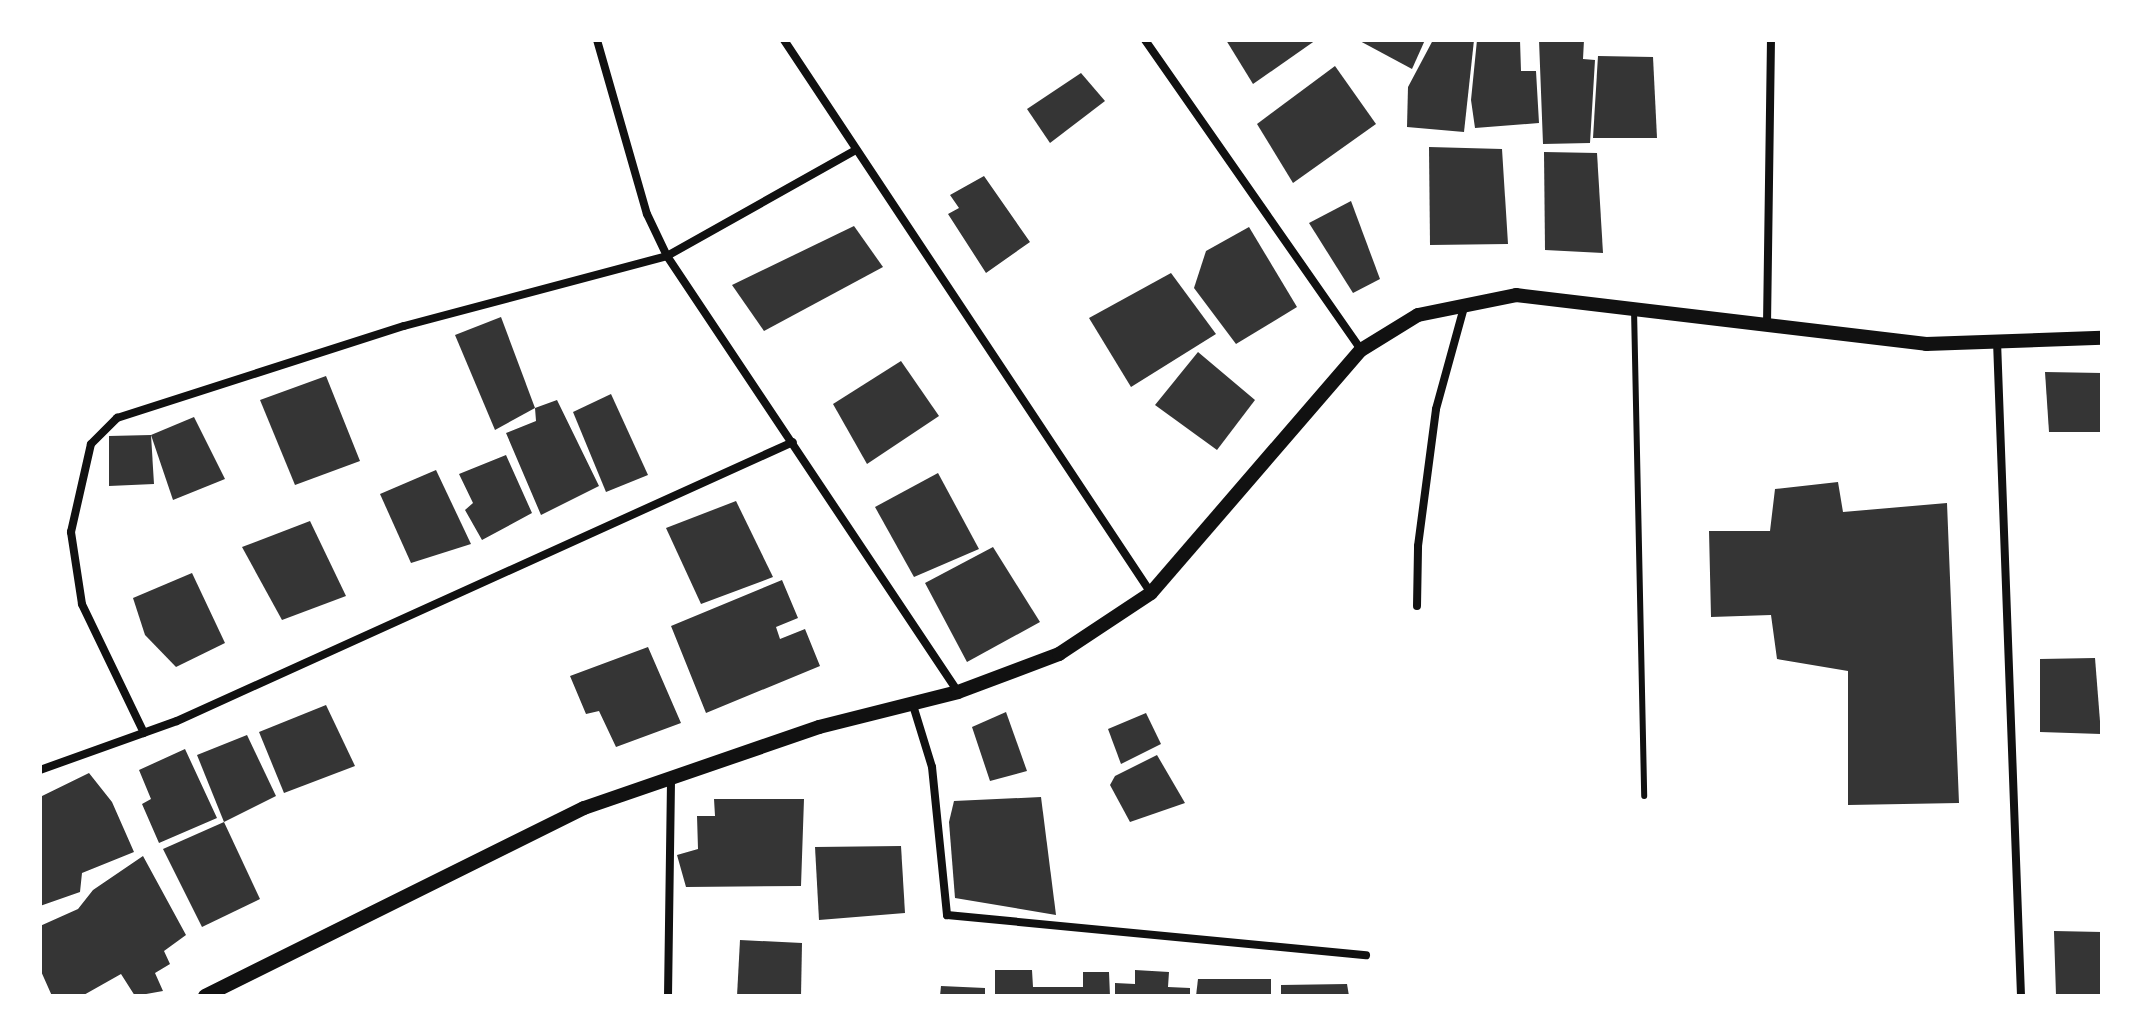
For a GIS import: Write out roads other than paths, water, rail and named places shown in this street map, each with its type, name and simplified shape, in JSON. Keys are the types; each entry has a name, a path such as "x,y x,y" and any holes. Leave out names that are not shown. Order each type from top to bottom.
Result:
{"street":[{"path":"597,40 647,214 667,256 958,692"},
{"path":"784,40 1151,593"},
{"path":"1145,40 1361,350"},
{"path":"1767,325 1771,40"},
{"path":"144,733 82,604 71,532 91,444 117,418 404,326 667,256 856,150"},
{"path":"205,996 584,808 911,701 958,692 1059,654 1151,593 1361,350 1418,315 1516,295 1926,344 2102,338"},
{"path":"1417,606 1418,546 1436,409 1465,304"},
{"path":"1997,340 2021,996"},
{"path":"40,770 144,733 793,442"},
{"path":"911,701 932,767 947,915 1366,955"},
{"path":"668,996 671,778"}],"lane":[{"path":"1634,309 1644,796"}]}
